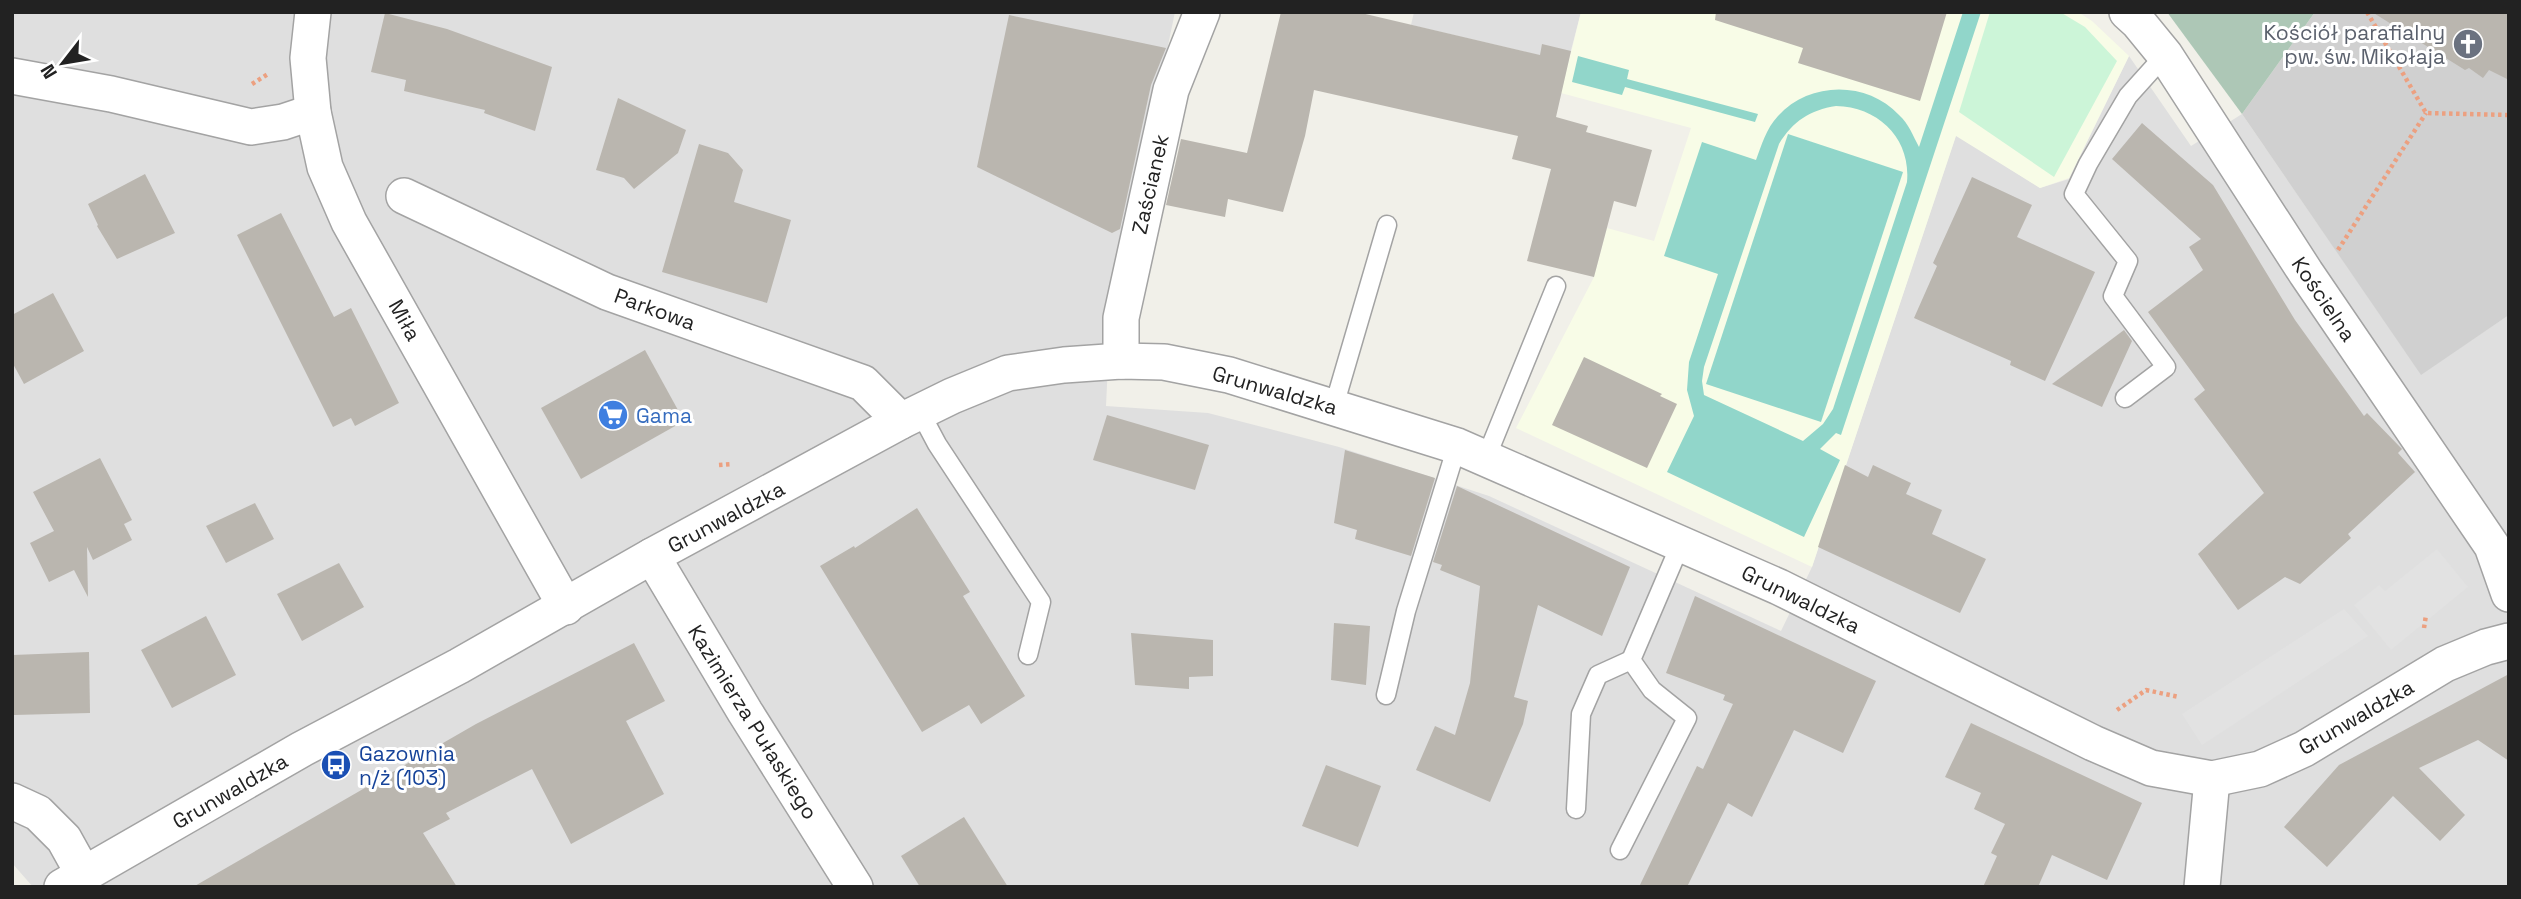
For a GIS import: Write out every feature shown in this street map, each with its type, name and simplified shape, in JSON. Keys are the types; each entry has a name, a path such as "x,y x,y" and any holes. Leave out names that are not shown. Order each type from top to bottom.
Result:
{"street":[{"name":"Miła","path":"313,12 308,58 313,112 326,167 349,222 566,607"},
{"name":"Zaścianek","path":"1121,361 1121,317 1171,90 1202,12"},
{"name":"Kościelna","path":"2127,12 2165,55 2306,273 2491,546 2509,594"},
{"path":"12,76 111,94 251,127 313,112"},
{"name":"Parkowa","path":"404,196 607,292 863,383 910,416"},
{"name":"Grunwaldzka","path":"79,883 302,749 566,607 652,556 910,416 1008,373 1064,365 1121,361 1164,362 1229,375 1334,406 1472,452 1779,587 2093,743 2151,768 2212,779 2260,769 2304,749 2445,664 2486,647 2509,641"},
{"name":"Kazimierza Pułaskiego","path":"652,556 745,712 855,887"},
{"path":"2202,887 2212,779"},
{"path":"12,801 38,813 64,839 79,883"}],"lane":[{"path":"2124,398 2165,367 2113,296 2128,261 2074,194 2088,164 2128,96 2165,55"},
{"path":"1334,406 1387,225"},
{"path":"1386,695 1406,611 1472,452 1556,286"},
{"path":"910,416 937,444 1041,602 1028,655"},
{"path":"1576,809 1581,714 1598,676 1631,660 1681,543"},
{"path":"1620,850 1688,718 1652,690 1631,660"}],"path":[{"path":"2367,12 2426,113"},
{"path":"246,87 267,76 274,57 308,58"},
{"path":"2426,113 2509,115"},
{"path":"2306,273 2337,251 2426,113"},
{"path":"2093,743 2111,714 2146,690 2179,697"}],"shaded area":[{"path":"12,12 1175,12 1110,321 1106,406 1208,413 1339,447 1489,496 1781,631 1812,567 1956,135 2040,188 2069,179 2129,56 2191,146 2242,114 2421,374 2509,315 2509,887 33,887 12,863"},
{"path":"1414,12 1581,12 1568,62 1411,25"},
{"path":"1581,12 2078,12 2092,21 2129,56 2069,178 2040,188 1956,136 1812,567 1516,428 1594,277 1607,228 1654,241 1691,128 1561,93"},
{"path":"1963,12 1981,12 1841,435 1836,433 1820,449 1840,460 1804,537 1667,472 1694,416 1687,390 1689,362 1718,274 1664,256 1702,142 1756,160 1770,126 1791,105 1822,91 1839,90 1855,91 1886,104 1906,122 1919,147","holes":["1836,106 1852,108 1878,119 1898,139 1907,166 1907,182 1833,409 1823,424 1803,441 1704,395 1704,367 1779,144 1796,123 1818,110"]},
{"path":"2167,12 2315,12 2242,114"},
{"path":"2315,12 2509,12 2509,315 2421,375 2242,114"},
{"path":"1578,56 1629,70 1627,79 1758,114 1755,122 1625,87 1622,95 1572,82"},
{"path":"1788,134 1903,172 1821,422 1706,384"},
{"path":"2437,549 2468,587 2391,650 2354,605 2379,585 2385,591"},
{"path":"2344,609 2368,636 2202,745 2182,714"}],"green space":[{"path":"1990,12 2060,12 2085,27 2117,61 2054,177 1959,112"}],"building":[{"path":"1281,12 1357,12 1540,55 1542,44 1571,51 1556,117 1588,126 1586,132 1652,150 1636,207 1614,201 1594,277 1527,261 1551,169 1512,159 1518,136 1314,90 1305,136 1283,212 1228,199 1225,217 1166,205 1181,139 1247,153"},
{"path":"1716,12 1947,12 1920,101 1798,63 1803,48 1715,20"},
{"name":"Kościół parafialny pw. św. Mikołaja","path":"2372,12 2509,12 2509,80 2489,70 2483,78 2469,68 2465,70"},
{"path":"385,13 447,29 552,67 535,131 484,113 485,110 404,91 406,80 371,72"},
{"path":"1009,15 1166,48 1151,85 1120,229 1112,233 977,167"},
{"path":"618,98 686,130 678,153 634,189 624,178 596,170"},
{"path":"2142,123 2213,185 2295,320 2364,416 2367,413 2402,449 2398,453 2415,472 2348,534 2351,538 2300,584 2285,577 2238,610 2198,554 2264,493 2194,399 2205,390 2148,312 2203,270 2189,247 2201,239 2112,159"},
{"path":"699,144 728,153 743,170 734,202 791,220 767,303 662,272"},
{"path":"145,174 175,233 117,259 97,226 88,204"},
{"path":"1972,177 2032,205 2017,237 2095,272 2045,381 2010,365 2011,361 1914,318 1937,266 1933,263"},
{"path":"281,213 334,317 351,308 399,403 355,426 351,418 333,427 237,235"},
{"path":"53,293 84,351 24,384 12,362 12,315"},
{"path":"2124,330 2132,341 2102,407 2052,384"},
{"name":"Gama","path":"645,350 684,421 581,479 541,408"},
{"path":"1584,357 1662,394 1660,396 1677,404 1647,468 1552,425"},
{"path":"1107,415 1209,445 1195,490 1093,460"},
{"path":"1345,450 1435,478 1411,556 1355,539 1357,530 1334,523"},
{"path":"100,458 132,520 124,524 132,540 93,560 87,547 88,597 74,570 49,582 30,543 54,531 33,492"},
{"path":"1845,465 1868,477 1873,465 1911,483 1906,494 1942,510 1932,534 1986,559 1960,613 1818,547"},
{"path":"1457,486 1630,567 1602,636 1538,605 1514,697 1528,701 1523,724 1490,802 1416,770 1435,726 1455,735 1470,683 1480,586 1440,570 1442,565 1433,562"},
{"path":"255,503 274,539 226,563 206,526"},
{"path":"917,508 970,592 963,596 1025,696 981,724 969,705 922,732 820,566 854,546 855,548"},
{"path":"339,563 364,607 302,641 277,594"},
{"path":"1695,596 1876,681 1843,753 1794,730 1752,817 1728,803 1687,887 1639,887 1697,766 1703,769 1733,704 1723,700 1725,695 1666,673"},
{"path":"206,616 236,675 172,708 141,650"},
{"path":"1334,623 1370,626 1366,685 1331,680"},
{"path":"1131,633 1213,640 1213,676 1189,677 1189,689 1135,685"},
{"path":"634,643 665,701 626,721 664,794 571,844 532,769 446,813 450,819 423,833 457,887 193,887 476,724"},
{"path":"89,652 90,713 14,715 13,655"},
{"path":"2509,674 2509,761 2478,740 2419,768 2465,815 2440,841 2393,796 2327,867 2284,827 2339,765"},
{"path":"1971,723 2142,803 2107,880 2052,855 2038,887 1983,887 1997,856 1991,853 2005,824 1974,809 1981,793 1945,777"},
{"path":"1326,765 1381,786 1358,847 1302,826"},
{"path":"964,817 1008,887 920,887 901,856"}],"place":[{"name":"Kościół parafialny pw. św. Mikołaja","path":"2468,44"},
{"name":"Gama","path":"613,415"},
{"name":"Gazownia n/ż (103)","path":"336,765"}]}
